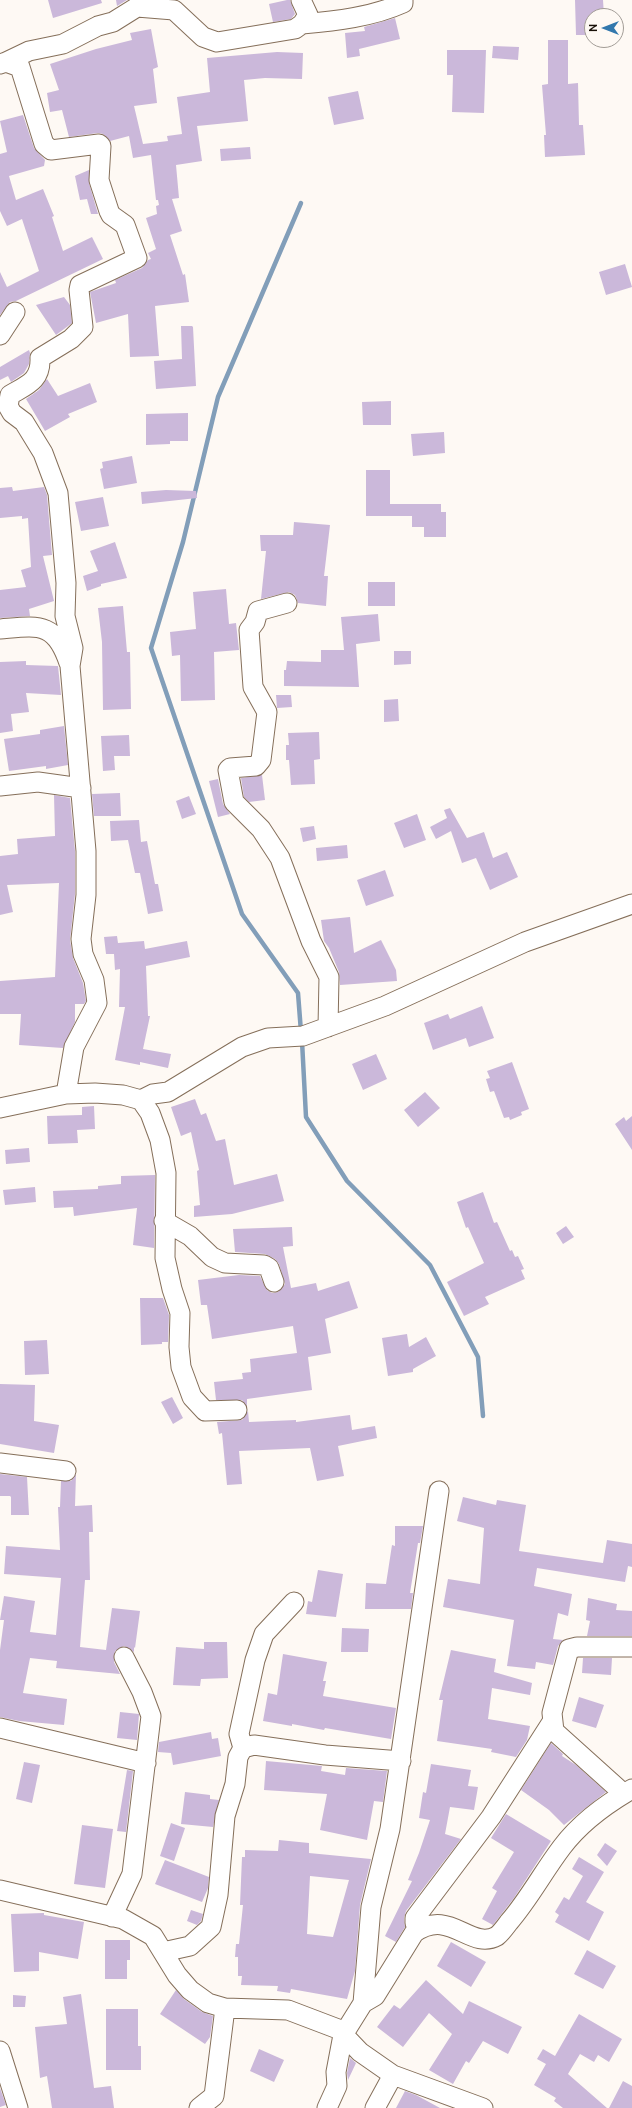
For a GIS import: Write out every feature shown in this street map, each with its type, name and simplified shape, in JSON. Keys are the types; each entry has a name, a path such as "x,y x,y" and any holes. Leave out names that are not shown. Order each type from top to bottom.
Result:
{"street":[{"path":"3,63 29,51 63,44 98,26 113,22 137,7 174,10 203,37 217,42 295,29 302,24 308,15 301,0"},
{"path":"302,24 332,22 388,10 403,3 402,0"},
{"path":"3,63 20,67 44,144 47,148 51,150 99,144 101,146 99,180 108,211 125,225 137,258 80,285 79,290 83,327 71,339 40,358 38,374 34,380 10,395 4,408 12,412 24,422 43,453 58,493 66,583 65,616 73,648 70,666 74,736 81,788 86,851 86,895 81,939 83,954 94,980 97,1003 74,1047 66,1094"},
{"path":"0,335 15,312"},
{"path":"287,603 258,611 255,622 249,630 253,687 267,712 261,760 256,766 230,768 228,770 234,802 261,829 280,858 311,941 329,977 328,1026"},
{"path":"0,629 35,626 47,629 64,647 70,666"},
{"path":"0,786 38,782 81,788"},
{"path":"0,1108 66,1094 116,1094 141,1100 153,1094 168,1092 242,1047 268,1038 292,1038 385,1006 526,942 632,904"},
{"path":"141,1100 150,1113 160,1140 166,1173 164,1221 165,1258 172,1289 180,1312 179,1347 181,1367 192,1397 206,1410 237,1410"},
{"path":"164,1221 190,1236 212,1257 218,1260 225,1263 264,1265 269,1268 274,1282"},
{"path":"0,1463 66,1471"},
{"path":"327,2108 337,2086 336,2072 343,2035 363,2003 371,1907 390,1829 439,1491"},
{"path":"243,1748 239,1734 255,1660 264,1634 294,1602"},
{"path":"363,2003 375,1996 414,1933 420,1929 435,1924 448,1925 475,1937 486,1938 497,1936 523,1905 562,1847 578,1829 613,1800 628,1792 554,1731 552,1713 569,1649 577,1646 632,1646"},
{"path":"112,1917 132,1874 151,1716 142,1692 124,1657"},
{"path":"420,1929 415,1923 415,1918 491,1817 552,1722"},
{"path":"0,1728 146,1763"},
{"path":"163,1952 190,1946 211,1927 218,1895 225,1816 235,1784 238,1757 243,1748 254,1744 325,1755 401,1761"},
{"path":"0,1890 123,1919 153,1936 176,1974 190,1990 208,2003 225,2008 288,2010 338,2029 360,2052 393,2074 483,2108"},
{"path":"199,2108 214,2096 225,2008"},
{"path":"0,2050 18,2108"},
{"path":"375,2108 393,2074"}],"building":[{"path":"48,0 101,0 102,3 53,18"},
{"path":"116,0 127,0 117,6"},
{"path":"290,0 295,14 291,19 273,22 269,4"},
{"path":"575,0 603,0 604,8 584,8 584,35 576,35"},
{"path":"395,18 400,39 359,49 360,56 347,58 345,33 365,31 364,27"},
{"path":"151,29 158,67 153,69 157,103 134,106 143,144 168,141 167,136 182,134 177,97 210,92 207,58 277,52 303,53 302,79 265,78 244,80 248,121 197,126 202,161 176,165 179,198 172,199 182,231 170,235 183,275 185,274 189,302 155,306 159,356 130,357 128,314 96,323 90,292 116,283 115,280 142,268 148,260 151,259 148,253 156,249 146,218 157,214 156,206 159,205 158,200 156,200 151,155 133,158 129,136 110,141 103,134 98,133 69,137 62,110 50,112 47,93 59,90 50,64 96,49 132,40 130,33"},
{"path":"548,40 568,40 568,84 578,83 579,125 583,125 585,155 545,157 544,135 546,135 542,85 548,84"},
{"path":"493,46 519,47 518,60 492,58"},
{"path":"447,50 486,50 484,113 452,112 453,75 447,75"},
{"path":"358,91 364,119 334,125 328,97"},
{"path":"23,115 34,148 45,160 44,166 9,176 16,200 43,189 54,216 52,217 63,251 92,237 103,259 16,301 10,302 0,315 0,272 7,287 39,271 22,219 7,226 0,211 0,154 7,152 0,121"},
{"path":"250,147 251,159 221,161 220,149"},
{"path":"89,170 89,183 98,214 91,214 87,199 80,200 75,176"},
{"path":"625,264 632,287 606,295 599,272"},
{"path":"64,297 70,305 72,323 56,335 36,305"},
{"path":"181,326 193,327 196,386 156,389 154,361 182,359"},
{"path":"29,350 29,364 24,373 11,382 8,376 0,380 0,367"},
{"path":"47,379 58,396 90,383 97,402 68,414 70,417 45,431 26,399 39,390"},
{"path":"391,401 391,425 363,425 362,402"},
{"path":"188,413 188,441 170,441 170,444 146,445 146,414"},
{"path":"444,432 445,453 413,456 411,434"},
{"path":"132,456 137,483 104,489 100,469 103,468 102,462"},
{"path":"366,470 390,470 390,504 441,504 441,512 446,512 446,537 424,537 424,527 412,527 412,516 366,516"},
{"path":"12,487 13,491 44,487 47,495 52,555 43,556 54,601 29,609 30,616 0,618 0,590 26,587 21,570 31,567 28,518 22,519 22,516 0,518 0,488"},
{"path":"166,490 196,491 197,498 142,504 141,492"},
{"path":"103,497 109,526 81,531 75,502"},
{"path":"294,522 330,525 324,576 328,576 326,606 298,603 295,595 289,592 261,599 266,551 261,551 260,535 293,535"},
{"path":"115,542 127,578 101,584 101,586 87,591 83,576 98,571 90,551"},
{"path":"368,582 395,582 395,606 368,606"},
{"path":"226,589 229,624 236,623 239,650 214,652 215,700 181,701 180,655 172,656 170,632 196,629 193,592"},
{"path":"123,606 127,652 130,652 131,709 103,710 102,642 98,608"},
{"path":"378,614 380,641 356,644 359,687 284,686 284,670 286,670 287,661 321,662 321,650 344,650 341,617"},
{"path":"394,651 411,651 411,664 394,665"},
{"path":"26,661 26,665 58,666 61,695 26,693 29,712 11,714 13,731 0,733 0,662"},
{"path":"276,695 291,695 292,707 277,708"},
{"path":"398,699 399,721 384,722 384,700"},
{"path":"64,726 68,765 46,769 46,766 9,771 4,739 40,734 40,730"},
{"path":"319,732 320,759 314,760 315,784 291,785 289,760 286,760 286,745 289,745 288,733"},
{"path":"129,735 130,756 114,756 115,770 103,771 101,736"},
{"path":"262,775 265,800 249,802 244,797 241,778"},
{"path":"218,779 223,804 230,814 218,817 209,781"},
{"path":"120,793 121,816 94,816 92,794"},
{"path":"54,795 70,798 75,851 75,894 70,940 73,958 83,983 86,1001 84,1004 75,1004 75,1022 63,1048 19,1045 21,1014 0,1014 0,981 55,977 59,883 7,885 13,912 0,915 0,856 18,854 17,839 55,836"},
{"path":"189,796 196,814 182,819 176,801"},
{"path":"450,808 467,838 484,832 493,858 507,852 518,877 490,890 476,858 462,863 451,831 436,839 430,827 447,818 444,810"},
{"path":"417,814 426,840 404,848 394,823"},
{"path":"139,820 141,842 147,841 155,884 158,884 163,911 148,914 140,873 135,873 128,840 111,841 110,821"},
{"path":"314,826 316,839 303,842 300,828"},
{"path":"347,845 348,858 317,861 316,848"},
{"path":"385,870 394,896 366,906 357,880"},
{"path":"350,917 354,953 381,940 396,970 397,981 340,985 339,972 329,948 324,941 321,920"},
{"path":"117,936 118,943 144,941 145,949 187,941 190,957 146,966 148,1016 150,1016 143,1049 171,1054 168,1068 140,1062 140,1065 115,1060 125,1007 119,1007 120,969 115,970 114,954 106,954 104,937"},
{"path":"482,1006 494,1038 469,1047 466,1038 433,1050 424,1023 448,1014 450,1019"},
{"path":"376,1054 387,1079 363,1090 352,1064"},
{"path":"512,1062 529,1109 521,1112 522,1115 510,1120 509,1117 504,1118 494,1091 490,1092 486,1079 490,1078 487,1071"},
{"path":"425,1092 440,1108 418,1127 404,1110"},
{"path":"195,1099 201,1115 206,1113 216,1141 225,1139 234,1185 277,1174 284,1201 232,1214 194,1217 194,1206 200,1205 197,1171 199,1170 191,1132 181,1136 171,1107"},
{"path":"94,1106 95,1129 77,1130 78,1143 48,1144 47,1116 82,1115 82,1107"},
{"path":"632,1116 632,1150 615,1124 624,1117 626,1121"},
{"path":"29,1148 30,1162 6,1164 5,1150"},
{"path":"155,1175 154,1248 133,1245 137,1208 74,1216 73,1207 54,1208 53,1191 98,1189 98,1186 121,1184 121,1176"},
{"path":"35,1187 36,1202 5,1205 3,1190"},
{"path":"483,1192 494,1223 497,1222 510,1251 512,1250 515,1257 518,1256 524,1269 521,1270 525,1279 485,1297 489,1304 464,1316 447,1282 484,1263 468,1227 466,1228 457,1202"},
{"path":"566,1226 574,1237 563,1244 556,1233"},
{"path":"292,1227 293,1246 283,1247 291,1288 316,1283 318,1291 349,1281 358,1308 325,1319 331,1353 308,1357 312,1390 247,1399 247,1408 242,1400 216,1400 214,1382 243,1379 242,1373 251,1372 250,1359 297,1353 293,1326 212,1339 207,1305 201,1305 198,1280 239,1275 260,1276 267,1290 272,1293 278,1292 285,1284 279,1264 275,1259 265,1254 235,1252 233,1229"},
{"path":"140,1298 163,1298 169,1315 168,1342 162,1342 162,1344 141,1345"},
{"path":"407,1334 409,1347 426,1337 436,1356 413,1369 413,1372 388,1376 382,1338"},
{"path":"47,1340 49,1374 25,1375 24,1341"},
{"path":"0,1384 35,1385 34,1421 59,1425 54,1453 0,1444"},
{"path":"172,1397 183,1418 173,1424 161,1402"},
{"path":"248,1411 249,1422 296,1420 296,1422 350,1415 352,1430 375,1426 377,1438 338,1446 344,1476 317,1481 310,1448 239,1451 242,1484 227,1485 222,1433 219,1434 217,1422 242,1420"},
{"path":"0,1474 27,1477 29,1515 11,1515 11,1497 0,1496"},
{"path":"76,1474 75,1506 92,1505 93,1532 89,1532 90,1580 85,1580 80,1647 106,1650 112,1608 140,1611 134,1652 124,1646 115,1651 114,1662 120,1674 56,1668 57,1661 30,1658 23,1693 67,1699 64,1725 19,1721 0,1717 0,1650 4,1620 0,1620 4,1596 35,1601 30,1632 56,1635 61,1578 4,1574 6,1546 60,1550 58,1507 60,1507 61,1481 71,1481"},
{"path":"463,1497 496,1505 497,1500 526,1505 519,1551 603,1563 607,1540 632,1544 632,1567 628,1566 625,1582 537,1568 534,1586 572,1594 568,1616 558,1613 553,1639 563,1640 558,1646 553,1665 536,1662 535,1669 507,1666 514,1620 443,1607 448,1579 480,1584 484,1528 457,1521"},
{"path":"395,1526 423,1526 420,1543 418,1543 410,1593 413,1593 411,1609 365,1609 366,1583 386,1584 392,1545 395,1546"},
{"path":"318,1570 343,1574 336,1617 306,1614 308,1601 312,1602"},
{"path":"588,1598 617,1604 616,1610 632,1611 632,1636 587,1636 590,1621 586,1620"},
{"path":"342,1628 369,1629 368,1652 341,1652"},
{"path":"204,1642 227,1642 228,1678 201,1679 200,1686 173,1685 176,1647 204,1649"},
{"path":"451,1650 496,1659 494,1672 532,1683 530,1695 492,1688 488,1719 530,1726 527,1740 516,1757 491,1752 492,1749 437,1741 443,1700 439,1700"},
{"path":"283,1654 327,1662 323,1681 326,1681 323,1696 396,1708 391,1739 325,1728 324,1730 292,1724 292,1726 263,1721 268,1693 277,1695"},
{"path":"583,1658 612,1658 611,1675 582,1673"},
{"path":"579,1697 604,1705 596,1728 572,1721"},
{"path":"120,1712 139,1714 137,1740 117,1738"},
{"path":"211,1732 212,1739 218,1738 221,1756 173,1765 171,1753 158,1752 159,1742"},
{"path":"551,1743 563,1754 562,1756 576,1765 606,1792 564,1825 549,1810 521,1790"},
{"path":"266,1761 322,1766 321,1771 345,1775 346,1768 387,1771 383,1802 374,1801 367,1840 320,1830 327,1794 264,1790"},
{"path":"24,1762 40,1765 32,1803 16,1799"},
{"path":"431,1764 471,1770 468,1786 478,1787 474,1810 450,1807 445,1834 461,1839 406,1911 404,1918 405,1927 396,1942 385,1936 412,1881 408,1880 430,1820 419,1818 423,1792 426,1793"},
{"path":"127,1770 133,1771 126,1832 117,1831"},
{"path":"185,1792 210,1795 210,1799 219,1800 213,1827 181,1824"},
{"path":"506,1814 551,1841 514,1898 493,1925 482,1919 497,1891 492,1888 514,1852 491,1838"},
{"path":"171,1823 185,1828 174,1861 160,1856"},
{"path":"82,1825 113,1829 105,1888 74,1884"},
{"path":"279,1840 309,1843 309,1853 371,1859 360,1905 355,1971 347,1999 291,1989 290,1993 277,1991 278,1986 241,1985 242,1976 238,1976 238,1957 235,1957 236,1944 239,1944 243,1905 240,1905 242,1857 245,1857 245,1850 278,1851","holes":["310,1876 349,1880 333,1937 307,1934"]},
{"path":"605,1843 617,1851 607,1866 597,1855"},
{"path":"579,1857 604,1872 586,1902 604,1912 589,1941 555,1922 559,1915 555,1912 564,1897 569,1900 583,1876 572,1869"},
{"path":"165,1860 209,1877 208,1888 202,1902 155,1884"},
{"path":"191,1910 203,1914 201,1921 197,1925 187,1921"},
{"path":"44,1913 44,1915 84,1922 78,1959 39,1952 39,1971 14,1972 11,1914"},
{"path":"105,1940 130,1940 130,1960 127,1960 127,1979 105,1979"},
{"path":"451,1942 486,1962 471,1987 437,1966"},
{"path":"587,1950 616,1966 603,1989 574,1974"},
{"path":"426,1980 463,2014 469,2001 522,2027 508,2054 483,2041 469,2063 466,2061 453,2084 429,2070 452,2034 429,2013 403,2047 377,2027 394,2005 400,2009"},
{"path":"176,1990 184,1999 202,2012 213,2016 210,2037 205,2044 160,2014"},
{"path":"81,1994 94,2088 111,2086 114,2108 52,2108 47,2076 40,2078 35,2027 67,2024 63,1997"},
{"path":"13,1995 26,1996 25,2007 13,2007"},
{"path":"106,2009 138,2009 138,2046 141,2046 141,2070 106,2070"},
{"path":"579,2014 622,2039 609,2062 598,2055 594,2062 580,2054 568,2074 607,2108 563,2108 554,2101 556,2098 534,2085 546,2064 537,2059 543,2049 555,2056"},
{"path":"259,2049 284,2060 274,2082 250,2071"},
{"path":"350,2058 356,2063 348,2080 347,2073"},
{"path":"623,2081 632,2086 632,2108 609,2108"},
{"path":"0,2088 6,2105 0,2107"},
{"path":"405,2091 416,2095 440,2108 396,2108"}],"waterway":[{"path":"301,203 218,397 183,542 151,648 242,914 298,993 301,1032"},
{"path":"302,1041 306,1117 347,1181 430,1265 478,1357 483,1416"}]}
